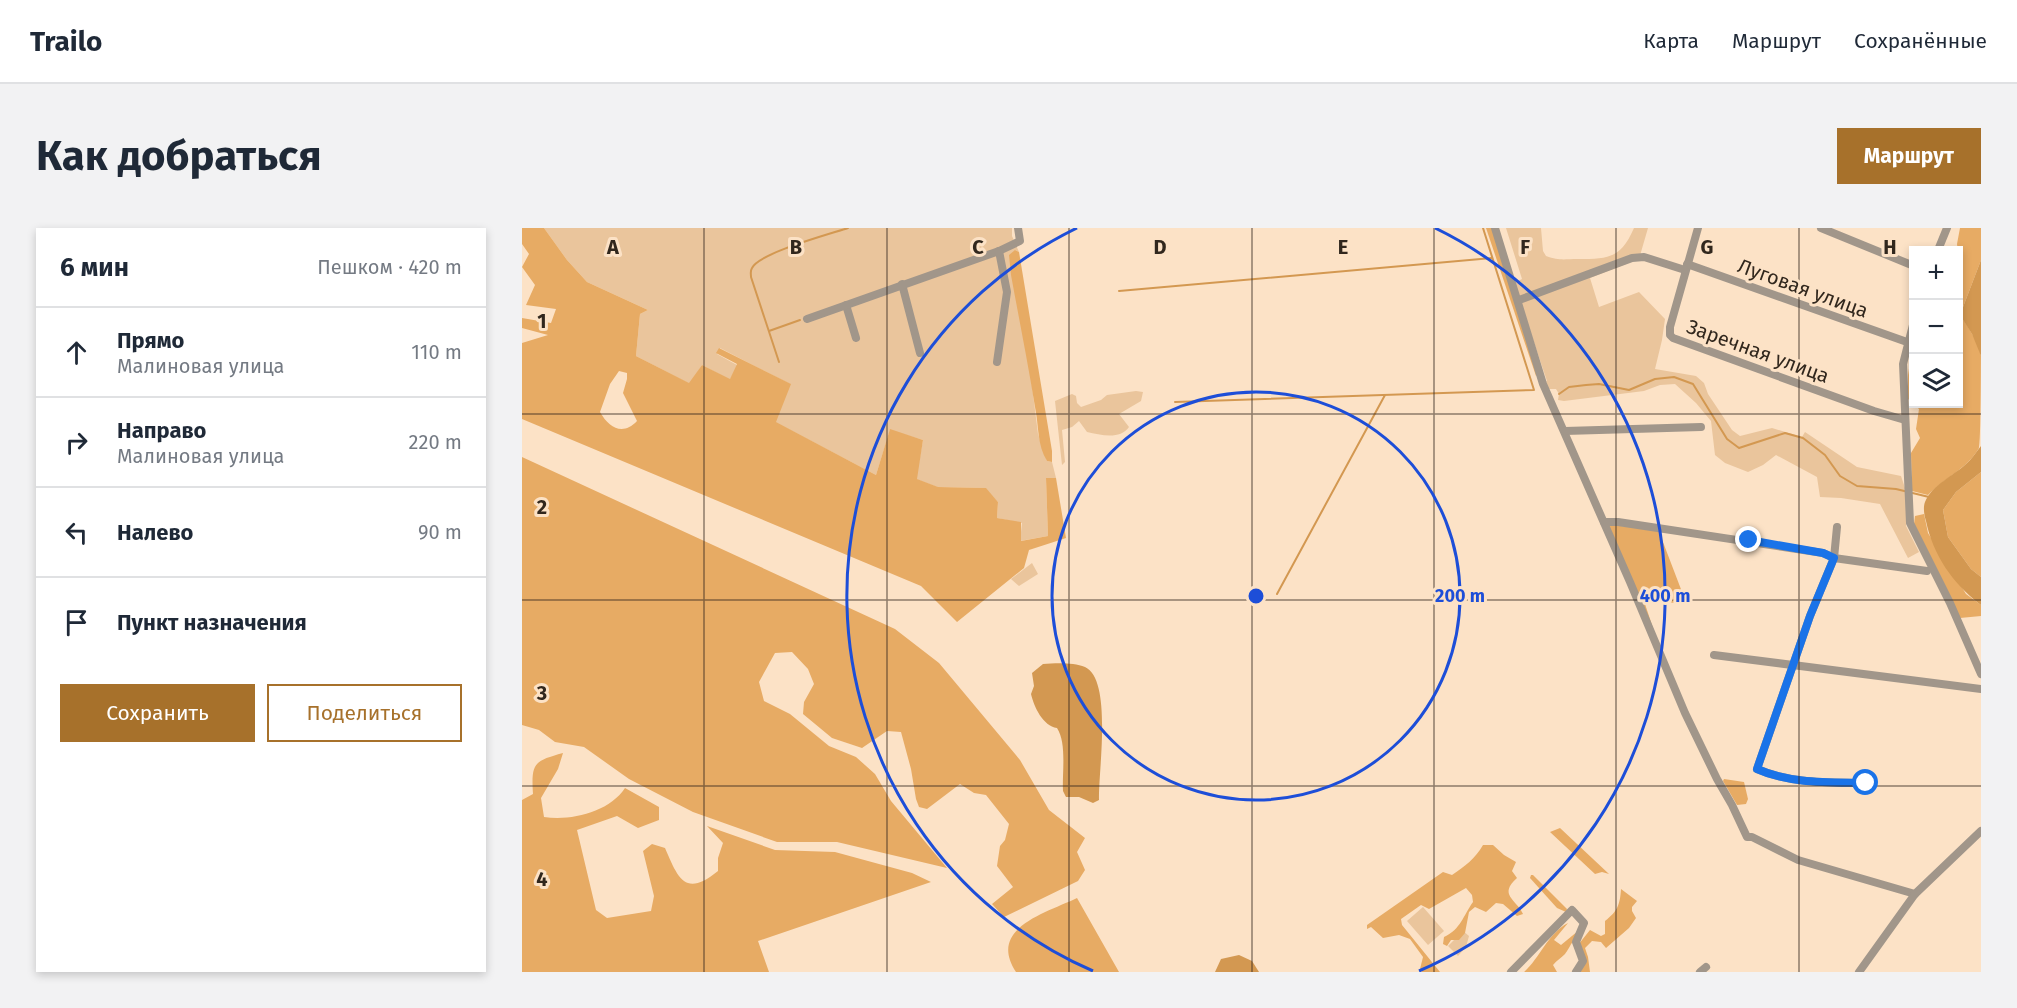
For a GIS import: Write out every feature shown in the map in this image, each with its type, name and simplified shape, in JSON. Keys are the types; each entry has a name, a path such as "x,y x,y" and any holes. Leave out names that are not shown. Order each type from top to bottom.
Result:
{"street":[{"path":"807,319 999,251 1020,241 1018,228"},
{"path":"1495,228 1543,384 1685,713 1747,837 1752,837 1798,860 1915,894"},
{"path":"1686,267 1698,228"},
{"path":"1821,228 1909,264"},
{"path":"1940,246 1947,228"},
{"path":"997,362 1007,292 999,251"},
{"name":"Луговая улица","path":"1519,300 1632,258 1644,257 1686,267 1907,342"},
{"name":"Заречная улица","path":"1686,267 1670,327 1670,335 1673,338 1874,411 1905,420"},
{"path":"902,284 920,353"},
{"path":"846,305 856,338"},
{"path":"1909,336 1903,364 1910,523 1950,603 1981,674"},
{"path":"1565,431 1701,428"},
{"path":"1604,522 1749,540 1823,553 1834,558 1927,571"},
{"path":"1838,527 1834,558 1810,616 1757,769 1767,774 1802,780 1866,783"},
{"path":"1714,655 1981,689"},
{"path":"1859,972 1915,894 1981,831"},
{"path":"1510,972 1572,910 1584,923 1576,942 1583,961 1576,972"}],"shaded area":[{"path":"522,228 544,228 567,260 587,282 648,310 640,314 636,356 689,383 702,365 730,379 737,364 716,353 719,348 791,384 776,422 876,475 890,429 923,440 917,479 938,487 986,488 998,502 997,518 1021,522 1021,541 1048,536 1046,478 1056,478 1066,538 1029,550 1024,568 957,622 921,586 522,419 522,343 548,335 522,328 522,318 551,323 556,309 526,305 535,285 522,267 529,254 522,244","holes":["619,371 627,373 623,393 637,421 632,426 622,429 612,426 600,412 610,384"]},
{"path":"544,228 1012,228 1012,236 1019,252 1015,250 1038,434 1047,461 1052,462 1056,478 1046,478 1048,536 1020,541 1022,523 997,518 998,502 985,488 937,487 916,479 923,440 890,430 876,475 775,422 790,384 720,348 717,354 737,365 730,380 702,365 690,384 636,356 640,314 648,310 587,282 567,260"},
{"path":"1486,228 1492,228 1538,374 1536,376"},
{"path":"1506,228 1541,228 1543,251 1546,256 1562,259 1598,258 1613,255 1624,246 1634,228 1648,228 1639,259 1590,278 1599,307 1639,292 1665,319 1655,369 1696,376 1704,383 1708,394 1732,430 1740,436 1772,428 1802,437 1805,432 1857,467 1901,476 1906,491 1906,526 1919,552 1908,558 1880,504 1820,497 1817,477 1776,455 1763,465 1748,472 1725,463 1715,455 1711,421 1696,403 1675,384 1660,385 1644,391 1558,400 1559,394 1556,389 1546,389 1543,384 1547,381 1514,283 1522,279"},
{"path":"1960,228 1981,228 1981,260 1963,307 1963,246 1957,246"},
{"path":"1015,250 1019,252 1052,462 1047,461 1040,442 1011,275 1009,255"},
{"path":"1981,260 1981,356 1963,320 1963,307"},
{"path":"1963,320 1981,356 1980,443 1974,455 1962,468 1928,495 1912,491 1911,453 1920,438 1916,429 1919,409 1963,408"},
{"path":"1909,368 1909,400 1908,399"},
{"path":"1143,392 1141,401 1119,414 1129,427 1121,434 1087,432 1079,421 1072,427 1062,430 1065,462 1062,465 1055,401 1072,394 1076,396 1077,403 1081,407 1101,400 1107,395"},
{"path":"1981,446 1981,472 1956,492 1943,510 1948,537 1971,569 1981,577 1981,605 1953,578 1939,557 1929,534 1924,509 1928,496 1968,462"},
{"path":"522,457 895,629 939,663 1020,760 1049,810 1085,838 1077,852 1085,870 1078,881 1004,917 992,904 1013,887 997,866 1000,846 1005,840 1009,824 986,795 974,793 960,784 927,809 919,807 901,732 887,731 862,748 832,738 803,714 804,702 814,684 808,669 792,652 775,653 759,682 764,701 790,714 829,746 856,757 875,774 891,801 947,868 837,842 777,842 693,812 629,779 584,747 555,742 539,730 522,725"},
{"path":"1981,472 1981,577 1971,569 1948,537 1943,510 1956,492"},
{"path":"1924,514 1928,533 1966,594 1981,605 1981,616 1960,618 1914,524 1915,516"},
{"path":"1608,525 1658,529 1687,605 1643,598 1662,655"},
{"path":"1032,563 1038,574 1019,586 1011,579"},
{"path":"1043,664 1080,665 1094,675 1099,689 1102,728 1099,800 1093,803 1079,797 1066,797 1063,791 1063,750 1060,734 1057,728 1047,724 1040,715 1031,694 1034,686 1032,673"},
{"path":"563,753 558,769 541,798 544,817 566,818 589,813 610,803 625,788 659,807 659,820 638,828 617,816 577,830 596,910 607,918 651,911 654,896 643,851 652,844 665,848 674,868 684,881 698,883 718,871 718,858 723,843 707,826 775,850 835,852 912,873 931,882 758,941 769,972 522,972 522,800 533,794 533,776 536,765 546,758"},
{"path":"1724,779 1744,782 1748,799 1746,804 1737,805"},
{"path":"1560,828 1609,874 1602,872 1595,874 1550,832"},
{"path":"1483,845 1493,845 1516,862 1512,871 1517,878 1509,889 1509,893 1523,914 1517,916 1503,904 1496,903 1486,912 1475,907 1469,912 1465,933 1459,940 1451,940 1447,946 1443,944 1444,937 1461,922 1473,902 1472,895 1466,888 1429,909 1421,905 1401,919 1402,925 1440,972 1422,972 1420,969 1423,957 1410,939 1399,935 1383,938 1371,927 1367,929 1367,925 1443,872 1452,875 1473,858"},
{"path":"1531,875 1567,909 1566,912 1557,908 1530,878"},
{"path":"1621,889 1637,901 1632,907 1636,918 1629,928 1606,948 1601,942 1592,941 1585,948 1590,972 1573,972 1580,964 1578,945 1590,930 1601,936 1605,934 1605,921 1618,907"},
{"path":"1077,898 1119,972 1016,972 1009,957 1009,944 1014,933 1036,916"},
{"path":"1423,907 1444,931 1428,945 1407,921"},
{"path":"1568,923 1554,940 1561,945 1578,931 1566,953 1553,965 1557,972 1524,972 1555,933"},
{"path":"1463,931 1469,936 1466,947 1458,956 1448,946"},
{"path":"1239,955 1252,961 1259,972 1215,972 1221,959"}],"waterway":[{"path":"779,362 751,277 751,269 757,262 781,250 848,228"},
{"path":"1175,402 1534,390 1483,228"},
{"path":"1119,291 1492,258"},
{"path":"769,331 800,320"},
{"path":"1559,394 1569,387 1599,384 1629,390 1655,379 1674,377 1693,384 1727,439 1739,448 1785,433 1803,438 1825,455 1840,476 1857,486 1896,489 1929,497"},
{"path":"1277,594 1385,395"}],"route":[{"path":"1749,540 1823,553 1834,558 1810,616 1757,769 1767,774 1802,780 1866,783"}]}
